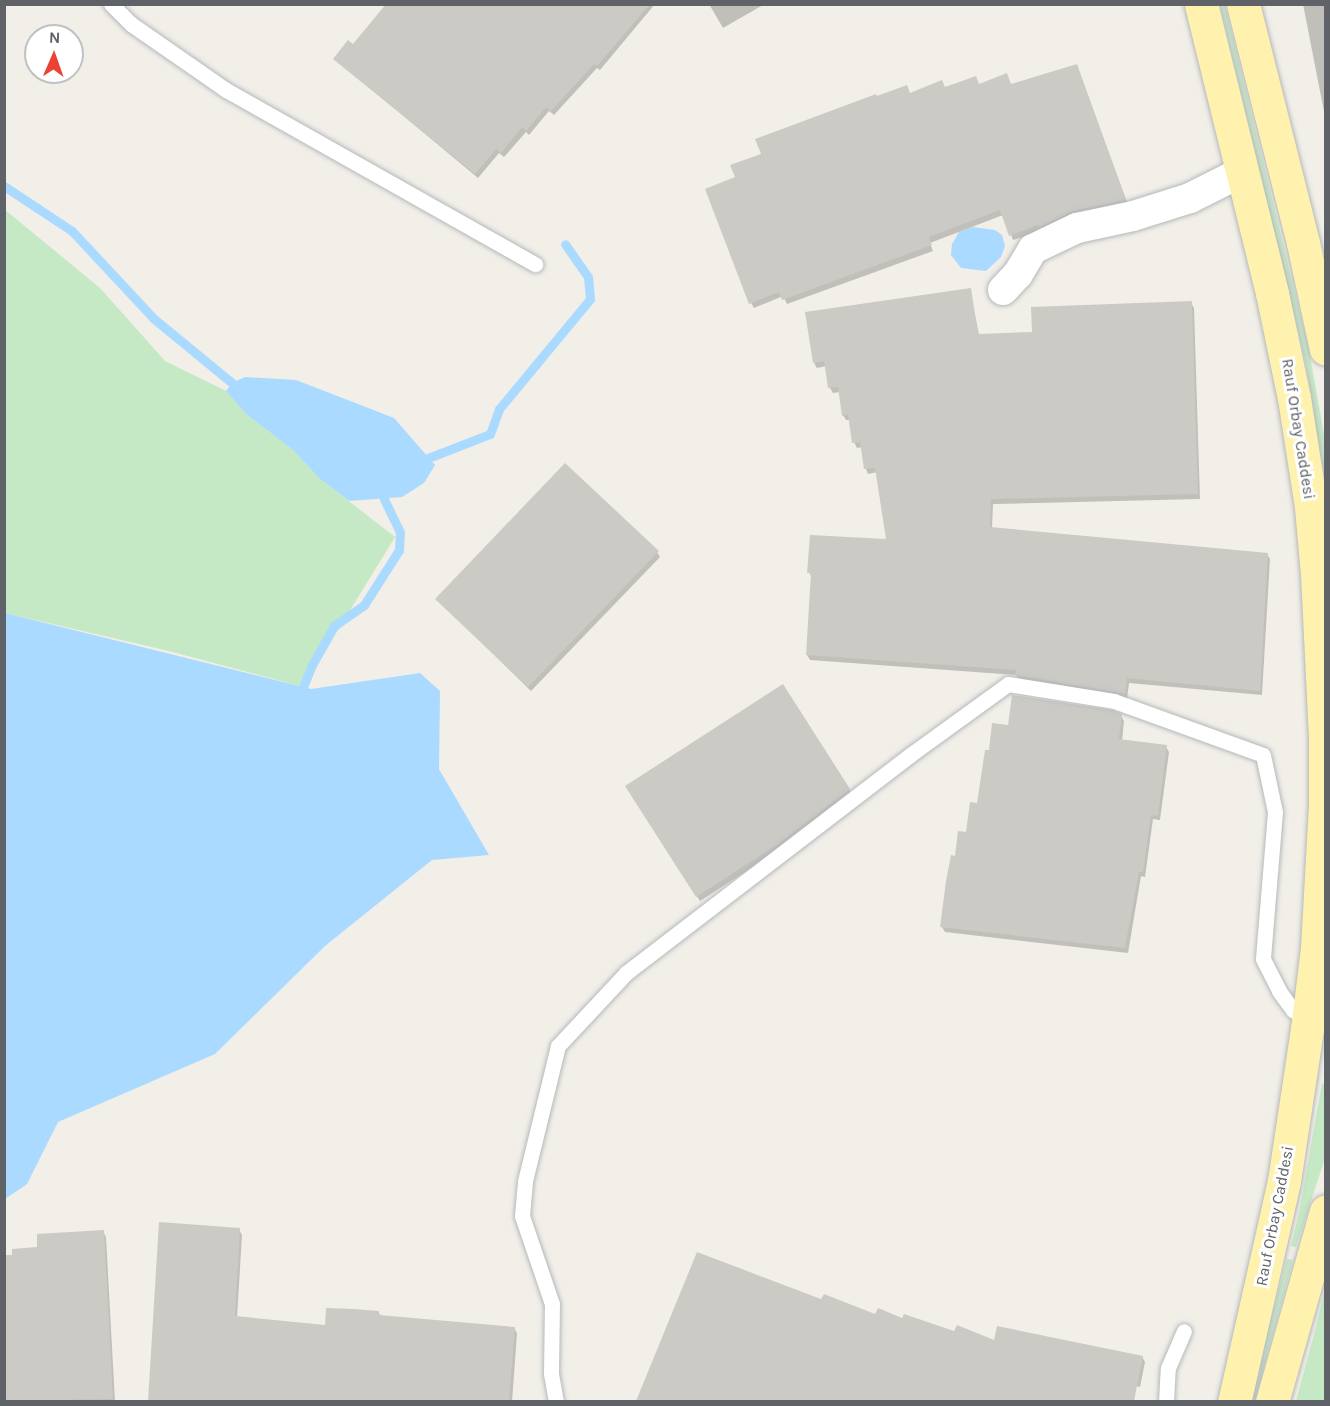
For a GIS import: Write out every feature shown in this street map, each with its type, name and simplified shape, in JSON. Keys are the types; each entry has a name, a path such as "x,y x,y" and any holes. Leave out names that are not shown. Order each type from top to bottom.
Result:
{"main road":[{"name":"Rauf Orbay Caddesi","path":"1201,4 1294,398 1311,507 1323,671 1325,805 1312,1009 1278,1213 1234,1401"},
{"path":"1243,4 1303,243 1326,349"},
{"path":"1312,1009 1326,1060"},
{"path":"1272,1401 1326,1211"}],"street":[{"path":"1003,290 1018,274 1034,249 1077,228 1133,216 1190,198 1242,172"}],"lane":[{"path":"111,4 131,24 226,90 535,264"},
{"path":"556,1401 551,1373 552,1304 522,1216 525,1181 558,1046 626,973 910,755 1008,684 1114,701 1263,755 1275,812 1263,959 1279,991 1293,1010 1312,1009"},
{"path":"1166,1401 1168,1368 1184,1331"}],"green space":[{"path":"1220,5 1225,5 1309,350 1325,440 1325,484 1306,364"},
{"path":"4,209 100,288 165,361 226,391 246,414 293,450 319,478 395,537 303,687 169,651 5,613"},
{"path":"1322,1083 1326,1085 1325,1158 1296,1247 1291,1246"},
{"path":"1287,1259 1293,1260 1255,1401 1249,1402"},
{"path":"1325,1289 1325,1401 1296,1401 1315,1331"}],"water":[{"path":"973,227 995,230 1002,235 1005,246 1001,257 986,271 961,268 951,255 952,244 959,232"},
{"path":"245,377 296,380 394,418 435,465 424,483 402,497 349,501 319,478 293,450 246,414 226,391 232,383"},
{"path":"5,613 311,689 420,673 440,691 439,769 489,855 432,860 325,946 215,1054 58,1122 27,1184 5,1199"}],"building":[{"path":"386,4 650,4 597,66 594,64 551,111 546,107 526,131 522,127 501,153 496,149 475,174 333,59 348,40 353,44"},
{"path":"1077,64 1126,200 1073,211 1039,227 1038,225 1009,236 1000,210 929,237 932,245 782,300 779,292 749,304 705,189 735,177 730,165 761,154 755,139 876,94 877,96 907,85 910,93 942,80 945,87 976,76 979,84 1007,73 1011,84"},
{"path":"971,288 978,334 1032,332 1031,307 1192,301 1198,494 991,499 990,527 1268,553 1260,691 1127,678 1125,694 1015,675 1016,670 806,655 811,573 807,573 810,535 886,539 875,468 864,469 860,442 852,443 848,415 842,416 838,387 828,388 824,361 813,363 805,312"},
{"path":"565,463 659,551 528,687 435,599"},
{"path":"783,684 850,789 777,845 696,897 625,786"},
{"path":"1012,695 1112,710 1122,714 1119,739 1167,745 1158,816 1151,815 1143,872 1139,872 1125,948 940,927 946,881 951,855 955,856 958,831 966,832 970,802 977,803 985,750 989,750 992,723 1008,725"},
{"path":"159,1222 240,1228 235,1316 325,1325 326,1308 354,1309 379,1311 379,1315 515,1327 509,1401 148,1401"},
{"path":"104,1230 113,1399 4,1401 4,1255 12,1255 12,1249 37,1247 37,1234"},
{"path":"697,1252 821,1299 824,1294 875,1314 878,1308 902,1318 904,1314 954,1331 957,1325 994,1340 997,1326 1143,1356 1134,1401 636,1401"}],"waterway":[{"path":"4,186 72,231 153,318 232,383"},
{"path":"428,458 490,434 499,409 590,299 588,277 565,244"},
{"path":"303,687 312,665 334,626 364,605 399,550 400,532 384,499"}]}
